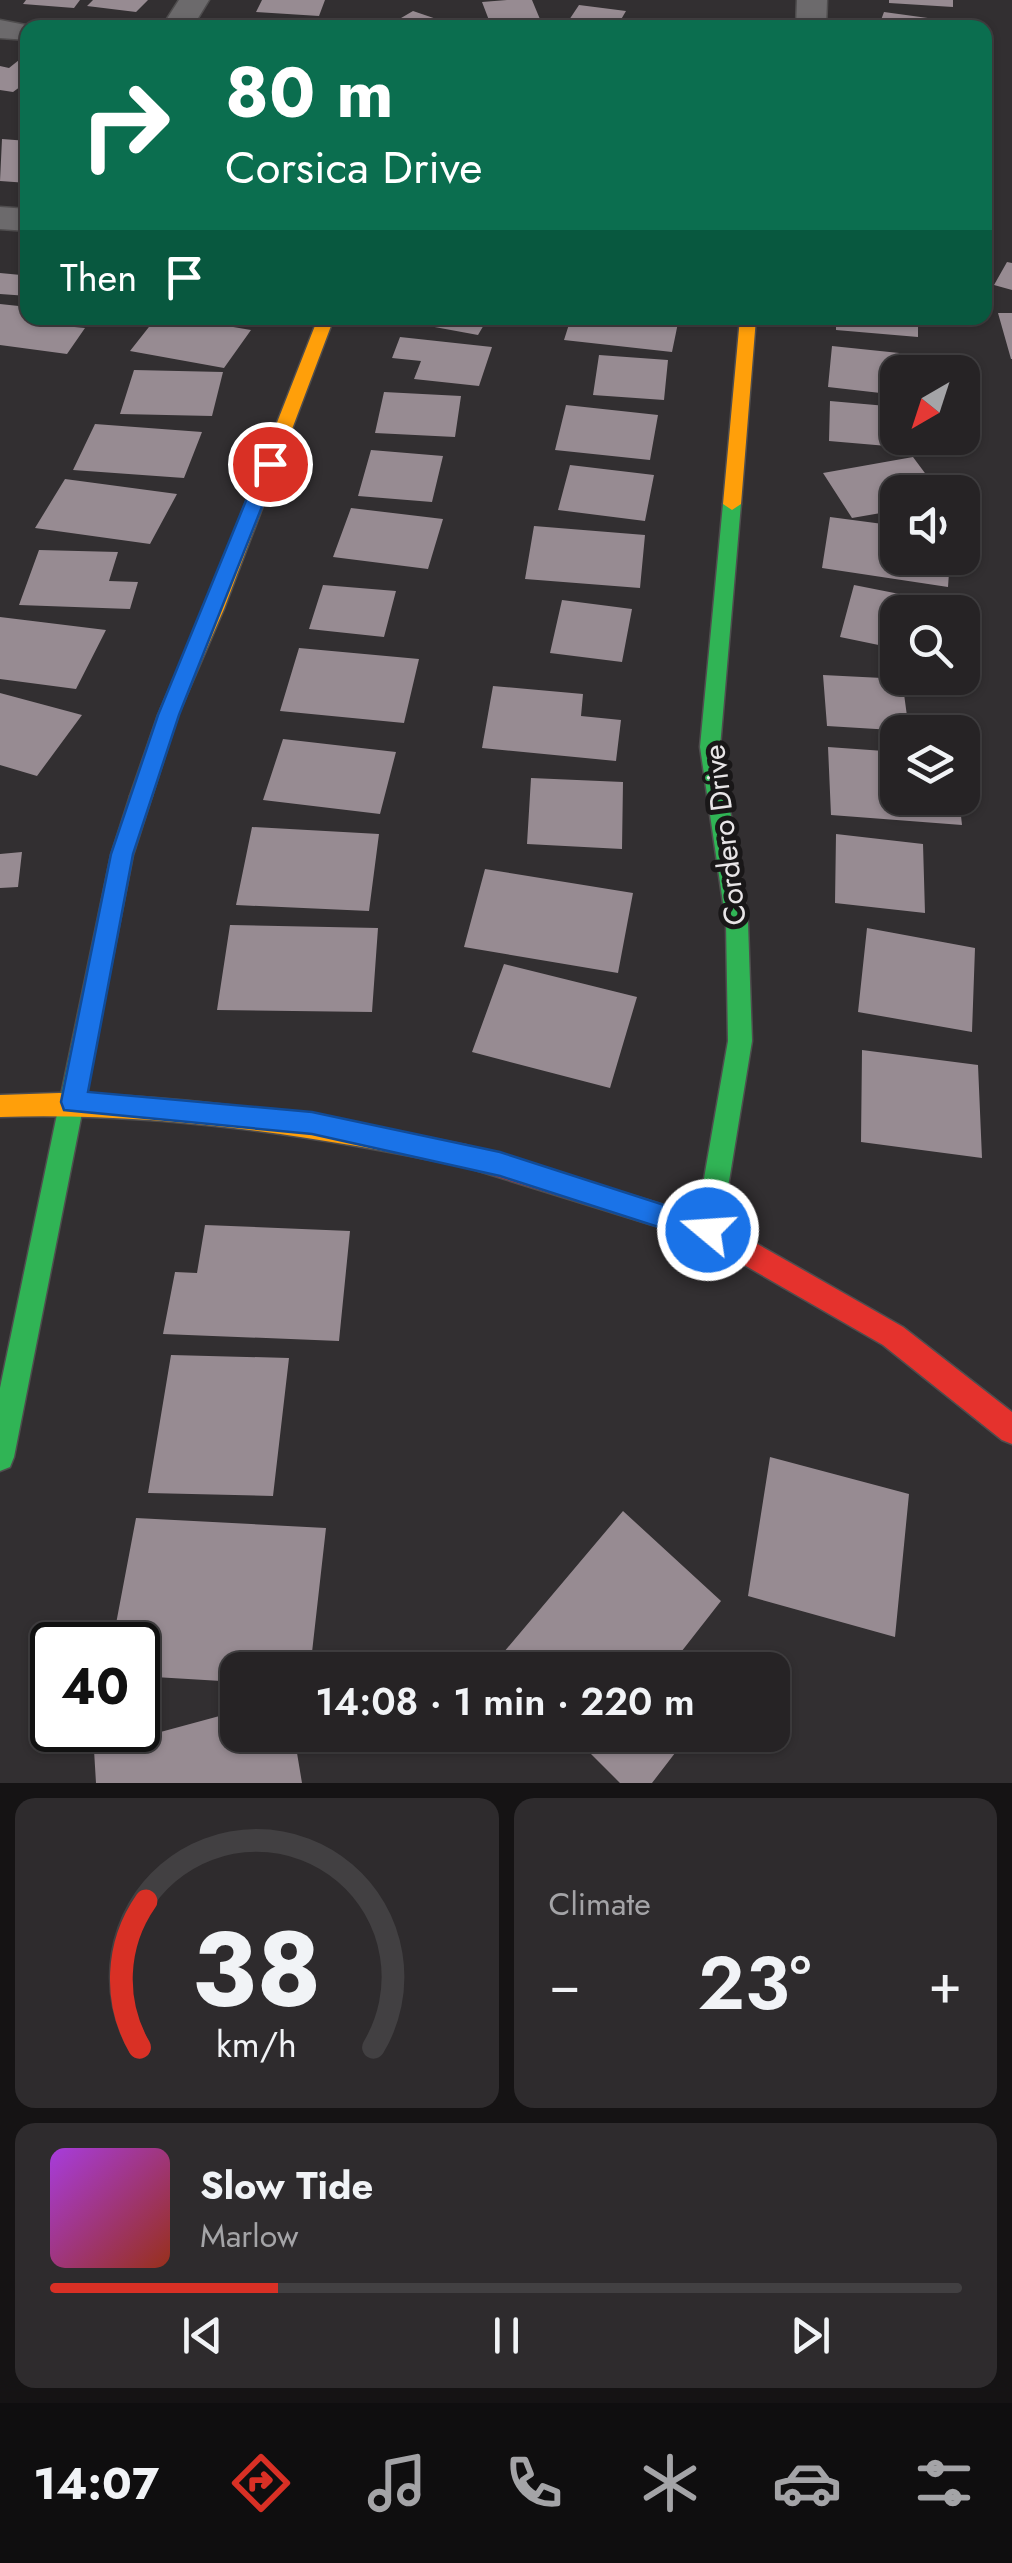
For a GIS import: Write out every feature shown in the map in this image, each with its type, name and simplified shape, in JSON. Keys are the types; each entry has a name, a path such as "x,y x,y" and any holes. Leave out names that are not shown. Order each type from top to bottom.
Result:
{"street":[{"path":"0,1457 122,854 168,715 214,610 323,325"},
{"name":"Cordero Drive","path":"708,1230 740,1040 737,923 710,747 747,325"},
{"path":"0,1106 73,1102 312,1123 500,1164 708,1230 893,1336 1012,1430"}],"building":[{"path":"26,0 80,0 74,8 23,4"},
{"path":"93,0 148,0 136,12 87,6"},
{"path":"262,0 325,0 319,16 256,12"},
{"path":"532,0 540,20 489,20 482,2"},
{"path":"953,0 953,7 889,3"},
{"path":"579,5 626,11 621,20 569,20"},
{"path":"413,11 439,20 398,20"},
{"path":"884,12 942,20 881,20"},
{"path":"20,60 20,87 13,92 0,90 0,66 9,68"},
{"path":"2,139 20,140 20,182 0,181"},
{"path":"1007,262 1012,263 1012,290 994,285"},
{"path":"0,273 20,275 20,295 0,294"},
{"path":"0,304 20,306 20,325 85,328 67,354 0,345"},
{"path":"998,313 1012,313 1012,359 1011,359"},
{"path":"150,325 221,325 251,330 224,368 130,351"},
{"path":"424,325 484,325 478,335"},
{"path":"569,325 678,325 672,352 564,340"},
{"path":"836,325 918,325 918,337 836,330"},
{"path":"400,337 492,347 479,386 414,379 421,361 392,358"},
{"path":"832,346 918,355 880,355 880,393 828,387"},
{"path":"599,355 668,360 664,400 593,395"},
{"path":"134,370 223,372 212,416 120,414"},
{"path":"384,392 461,396 455,437 375,433"},
{"path":"830,401 880,405 880,445 829,441"},
{"path":"566,405 658,415 650,460 555,450"},
{"path":"95,424 202,432 184,478 73,470"},
{"path":"371,450 443,456 432,502 358,496"},
{"path":"913,457 926,475 880,475 880,513 852,518 823,473"},
{"path":"570,465 654,475 645,521 558,510"},
{"path":"65,479 177,494 150,544 35,528"},
{"path":"351,508 443,519 428,569 333,557"},
{"path":"830,517 880,524 880,575 949,575 948,587 822,568"},
{"path":"534,526 645,535 640,588 525,579"},
{"path":"39,550 118,552 109,581 138,582 130,609 19,605"},
{"path":"323,585 396,591 384,637 309,629"},
{"path":"854,585 905,595 880,595 880,645 840,637"},
{"path":"562,600 632,609 622,662 550,653"},
{"path":"0,617 106,630 76,689 0,679"},
{"path":"299,648 419,659 404,723 280,711"},
{"path":"823,675 880,678 880,695 904,695 907,715 880,715 880,729 827,726"},
{"path":"493,686 583,694 581,716 621,720 616,761 482,748"},
{"path":"0,693 82,715 37,776 0,765"},
{"path":"283,739 396,752 380,814 263,800"},
{"path":"828,747 880,751 880,815 961,815 962,825 831,815"},
{"path":"531,778 623,782 622,849 527,844"},
{"path":"252,827 379,834 369,911 236,905"},
{"path":"836,834 923,844 925,913 835,903"},
{"path":"22,852 18,887 0,888 0,854"},
{"path":"485,869 633,893 618,973 464,947"},
{"path":"230,925 378,928 372,1012 217,1010"},
{"path":"867,928 975,948 972,1032 858,1012"},
{"path":"504,964 637,997 610,1088 472,1052"},
{"path":"862,1050 978,1065 982,1158 861,1142"},
{"path":"205,1225 350,1231 339,1341 163,1334 175,1272 197,1273"},
{"path":"171,1355 289,1358 273,1496 148,1493"},
{"path":"770,1457 909,1494 895,1637 748,1596"},
{"path":"623,1511 721,1601 681,1652 504,1652"},
{"path":"136,1518 326,1528 312,1652 220,1652 220,1681 160,1677 160,1622 116,1622"},
{"path":"220,1716 220,1752 297,1752 302,1783 96,1783 94,1752 160,1752 160,1732"},
{"path":"589,1752 676,1752 652,1783 620,1783"}],"traffic: fast":[{"path":"708,1230 740,1041 737,923 710,747 732,504"},
{"path":"0,1457 122,855 141,796"}],"traffic: slow":[{"path":"141,796 168,715 214,609 323,325"},
{"path":"732,504 747,325"},
{"path":"0,1106 117,1105 234,1115 465,1156"}],"traffic: jam":[{"path":"465,1156 708,1230 893,1336 1012,1430"}],"route":[{"path":"270,464 214,610 168,715 122,854 73,1102 312,1123 500,1164 708,1230"}]}
